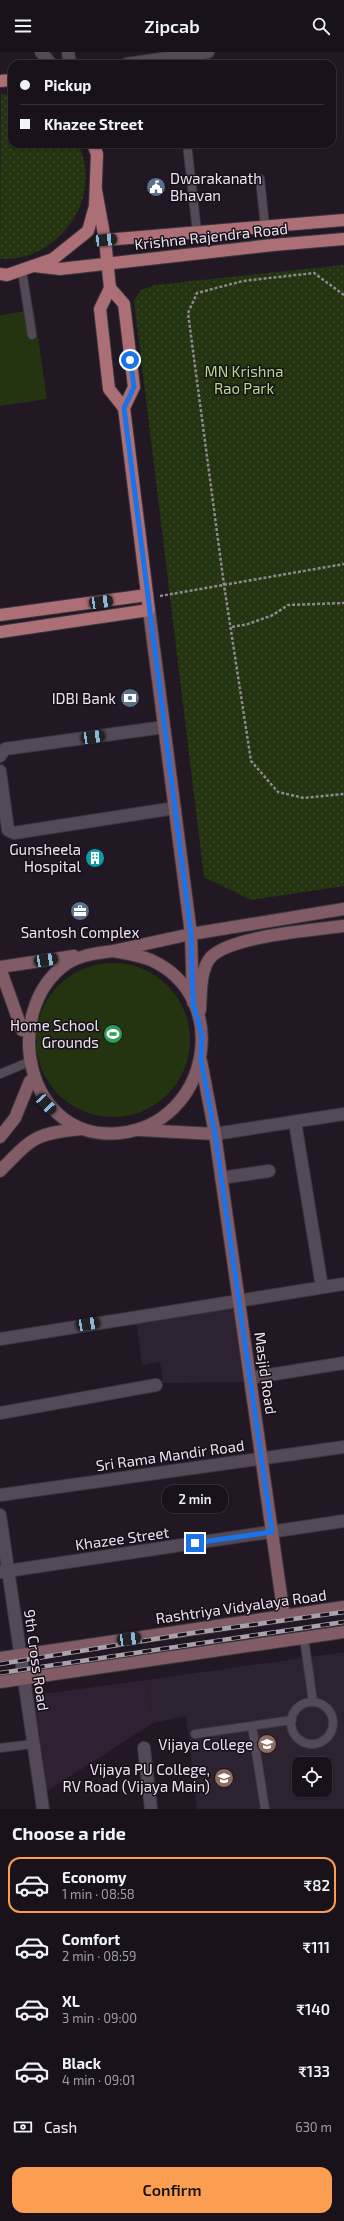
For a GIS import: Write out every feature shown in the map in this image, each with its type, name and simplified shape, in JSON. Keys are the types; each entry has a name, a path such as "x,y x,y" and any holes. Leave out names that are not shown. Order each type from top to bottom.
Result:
{"main road":[{"path":"2,275 22,271 53,259 88,231 95,206 96,154 94,148"},
{"path":"96,190 105,240 110,288 100,309 109,389 124,408 191,934 193,1003"},
{"name":"Krishna Rajendra Road","path":"105,240 344,220"},
{"name":"Krishna Rajendra Road","path":"34,266 60,269 273,245 344,239"},
{"path":"110,288 124,304 134,387 124,408"},
{"path":"0,615 147,597"},
{"path":"0,632 149,610"},
{"path":"215,1134 137,1130 120,1133 102,1133 84,1129 67,1121 52,1111 39,1097 30,1081 24,1064 22,1030 0,968 113,951 191,934 344,909"},
{"path":"200,1022 204,969 211,957 220,950 238,943 344,926"},
{"path":"113,951 132,954 151,960 168,971 182,986 193,1003 200,1022 202,1035 201,1060 195,1079 185,1096 176,1106 155,1122 137,1130"},
{"path":"22,1030 30,1004 45,981 66,964 92,954"},
{"name":"Masjid Road","path":"201,1060 215,1134 284,1616"},
{"path":"0,1137 10,1126 21,1107 30,1081"},
{"path":"0,1171 26,1144 53,1132 84,1129"},
{"name":"Rashtriya Vidyalaya Road","path":"0,1658 344,1607"},
{"path":"0,1682 344,1632"}],"street":[{"path":"41,52 48,60"},
{"path":"154,60 208,52"},
{"path":"0,756 5,749 164,727"},
{"path":"0,771 8,830 14,833 175,808"},
{"path":"215,1134 344,1114"},
{"path":"295,1122 322,1287"},
{"path":"221,1178 269,1171"},
{"path":"0,1338 344,1284"},
{"path":"250,1378 344,1363"},
{"path":"0,1413 156,1386"},
{"name":"Sri Rama Mandir Road","path":"0,1495 262,1459 344,1446"},
{"name":"9th Cross Road","path":"0,1515 4,1571 24,1678 43,1809"},
{"name":"Khazee Street","path":"4,1571 344,1521"},
{"path":"144,1748 151,1809"}],"lane":[{"path":"187,148 197,232"},
{"path":"260,179 265,226"},
{"path":"22,271 32,335"},
{"path":"0,1074 24,1064"},
{"path":"304,1638 313,1702"},
{"path":"313,1702 326,1707 333,1720 330,1734 326,1740 319,1743 304,1743 294,1733 292,1720 295,1712 300,1707 313,1702"},
{"path":"195,1734 292,1720"},
{"path":"252,1726 264,1809"},
{"path":"0,1748 33,1744"}],"path":[{"path":"344,295 314,273 243,281 197,293 188,313 224,585 232,627 251,761 278,792 304,798 344,794"},
{"path":"147,597 344,564"},
{"path":"232,627 273,615 288,605 344,602"}],"shaded area":[{"path":"237,1307 247,1382 163,1383 160,1362 142,1365 136,1321"},
{"name":"Vijaya College","path":"344,1652 344,1809 197,1809 186,1716 153,1723 147,1680"},
{"path":"147,1680 153,1723 47,1791 34,1695"}],"green space":[{"path":"1,94 8,95 8,148 79,148 85,165 85,185 80,205 71,223 57,238 40,250 21,257 0,259"},
{"name":"MN Krishna Rao Park","path":"344,265 344,886 251,900 204,877 134,300 141,290 155,285"},
{"path":"34,310 47,399 0,406 0,315"},
{"name":"Home School Grounds","path":"105,963 121,963 143,969 168,985 184,1010 189,1025 189,1055 184,1070 168,1095 156,1104 135,1114 121,1117 105,1117 91,1114 77,1108 64,1100 53,1089 39,1062 36,1048 36,1032 39,1018 45,1004 53,991 64,980 91,966"}],"railway":[{"path":"0,1664 192,1633 344,1612"},
{"path":"0,1673 344,1622"}],"place":[{"name":"Dwarakanath Bhavan","path":"156,187"},
{"name":"IDBI Bank","path":"130,698"},
{"name":"Gunsheela Hospital","path":"95,858"},
{"name":"Santosh Complex","path":"80,911"},
{"name":"Home School Grounds","path":"113,1034"},
{"name":"Vijaya College","path":"267,1744"},
{"name":"Vijaya PU College, RV Road (Vijaya Main)","path":"224,1778"}],"route":[{"path":"130,360 134,387 124,408 191,934 193,1003 200,1022 202,1035 201,1060 215,1134 272,1532 195,1543"}]}
